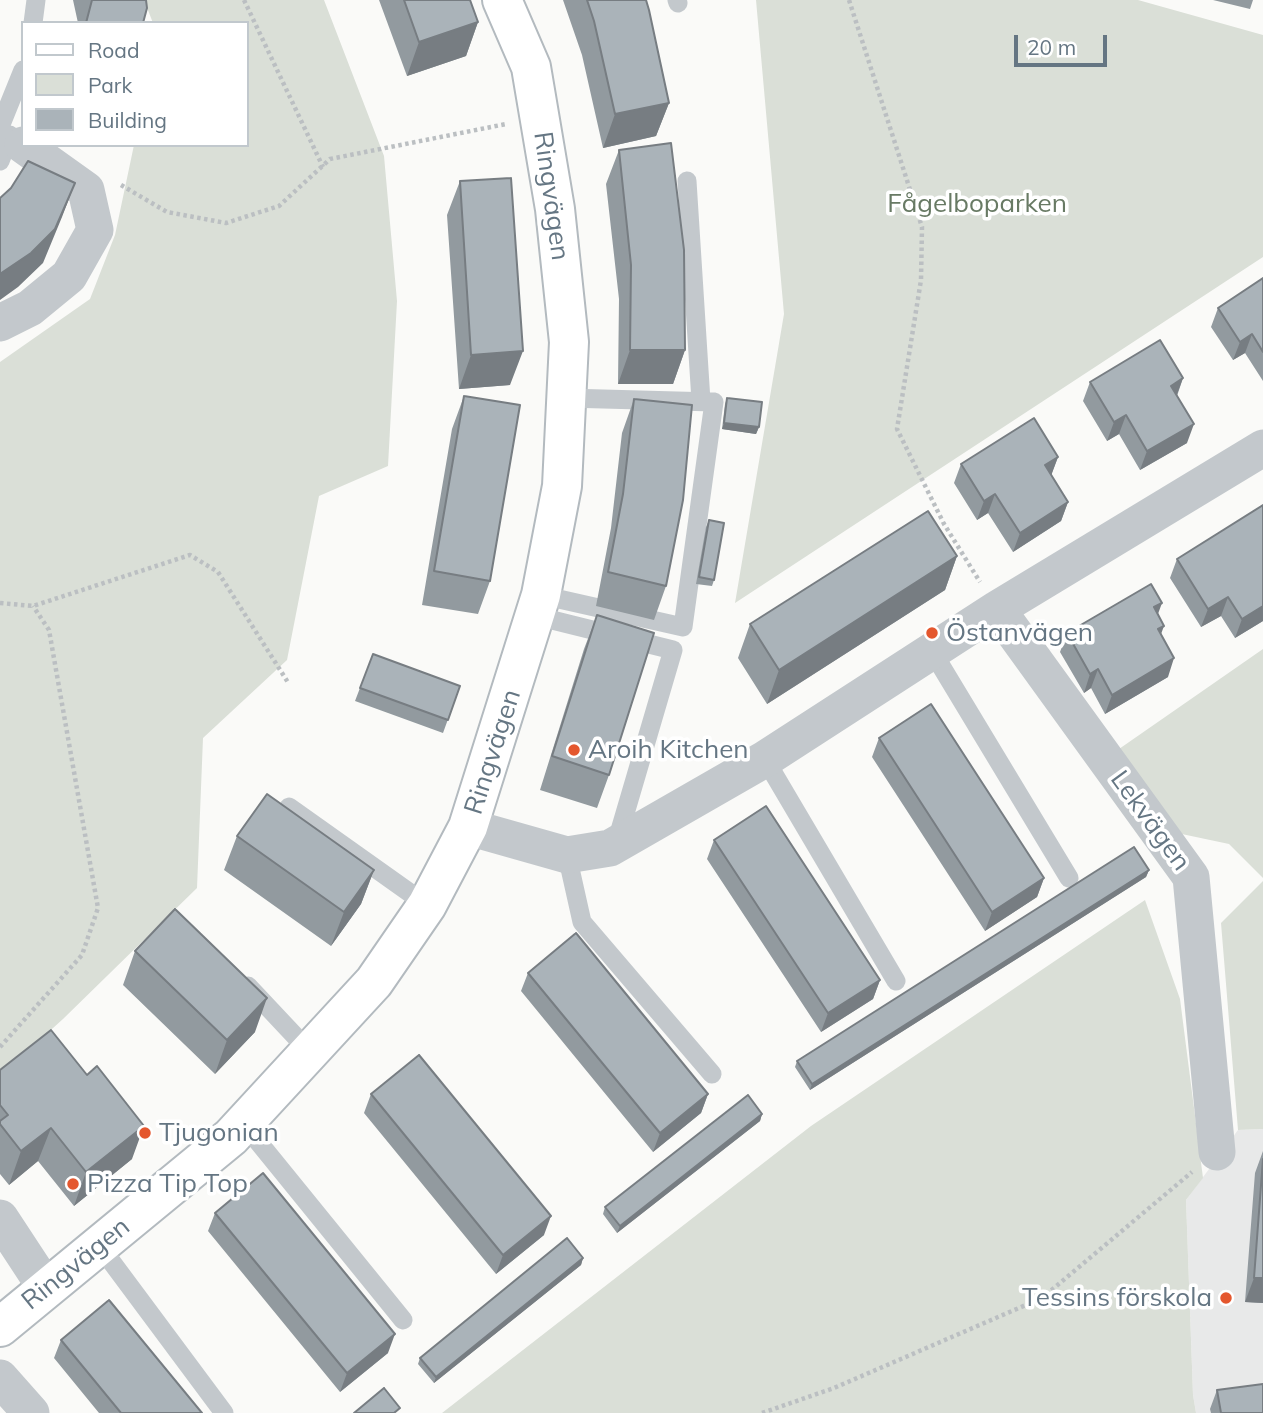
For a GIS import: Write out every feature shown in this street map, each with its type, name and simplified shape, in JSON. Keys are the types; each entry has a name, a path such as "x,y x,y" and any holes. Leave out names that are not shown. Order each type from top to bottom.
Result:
{"street":[{"name":"Ringvägen","path":"0,1327 231,1137 374,982 427,905 468,827 539,606 562,486 569,342 555,209 531,68 502,0"},
{"path":"0,323 30,307 69,276 95,230 86,190 9,140"},
{"path":"468,827 567,855 616,845 765,759 996,609 1263,448"},
{"name":"Lekvägen","path":"996,609 1191,877 1217,1152"},
{"path":"0,1218 46,1289"},
{"path":"0,1378 31,1413"}],"lane":[{"path":"33,21 36,0"},
{"path":"9,140 21,80"},
{"path":"687,181 701,401"},
{"path":"539,606 683,627 714,402 566,398"},
{"path":"539,606 673,650 616,845"},
{"path":"932,651 1069,878"},
{"path":"765,759 896,981"},
{"path":"289,807 427,905"},
{"path":"567,855 582,922 712,1074"},
{"path":"238,976 310,1052"},
{"path":"243,1123 404,1320"},
{"path":"99,1245 224,1413"}],"path":[{"path":"243,0 323,167"},
{"path":"849,0 922,227 920,279 897,429 944,524 996,609"},
{"path":"69,178 111,179 167,212 226,223 279,206 330,159 514,122"},
{"path":"0,603 33,606 190,555 218,572 289,684"},
{"path":"0,1047 82,955 98,908 50,630 33,606"},
{"path":"762,1413 834,1388 1042,1298 1217,1152"}],"shaded area":[{"name":"Tessins förskola","path":"1263,1129 1263,1413 1196,1413 1193,1395 1186,1200 1238,1130"}],"green space":[{"path":"144,0 324,0 384,156 397,301 388,466 319,496 287,660 203,738 197,888 63,1019 0,1076 0,362 90,299 115,235 134,147 248,147 248,21 152,21"},
{"name":"Fågelboparken","path":"756,0 1138,0 1263,35 1263,257 735,603 784,314"},
{"path":"1263,649 1263,878 1229,844 1177,833 1119,749"},
{"path":"1263,881 1263,1129 1238,1130 1221,923"},
{"path":"1145,900 1180,999 1203,1178 1186,1200 1193,1395 1196,1413 442,1413 811,1126"}],"building":[{"path":"92,0 146,0 144,21 87,21"},
{"path":"404,0 470,0 478,22 419,42"},
{"path":"587,0 646,0 669,103 615,114"},
{"path":"671,143 684,250 685,350 630,350 631,265 619,150"},
{"path":"28,161 75,183 55,229 31,253 0,274 0,198 11,188"},
{"path":"511,178 523,351 471,355 460,181"},
{"path":"1263,278 1263,352 1252,334 1240,342 1218,308"},
{"path":"1160,340 1183,378 1171,386 1194,424 1147,451 1126,415 1114,422 1090,382"},
{"path":"464,396 520,405 490,581 434,571"},
{"path":"727,398 762,402 759,427 724,423"},
{"path":"634,399 692,405 683,500 666,586 608,572 623,494"},
{"path":"1034,418 1058,457 1045,465 1068,502 1020,533 995,494 984,501 961,464"},
{"path":"1263,505 1263,606 1242,619 1228,597 1208,609 1177,559"},
{"path":"928,511 957,556 779,670 750,624"},
{"path":"709,520 724,523 714,580 699,577"},
{"path":"1151,584 1162,603 1154,607 1164,626 1158,629 1174,658 1112,695 1098,669 1090,674 1067,633"},
{"path":"597,615 654,633 609,775 552,756"},
{"path":"373,654 460,686 448,720 360,688"},
{"path":"931,704 1044,878 992,912 879,738"},
{"path":"267,794 374,870 344,912 237,836"},
{"path":"766,806 880,980 828,1013 714,840"},
{"path":"1134,847 1149,870 812,1084 797,1061"},
{"path":"175,909 267,998 227,1040 135,951"},
{"path":"576,933 708,1094 660,1133 528,973"},
{"path":"51,1030 87,1075 97,1066 144,1126 86,1172 51,1128 21,1151 0,1124 8,1115 0,1105 0,1070"},
{"path":"419,1055 551,1216 503,1255 371,1094"},
{"path":"748,1095 762,1114 620,1226 605,1207"},
{"path":"1263,1159 1263,1278 1254,1278"},
{"path":"263,1173 395,1334 347,1373 215,1213"},
{"path":"567,1238 583,1258 436,1377 420,1358"},
{"path":"109,1300 202,1413 121,1413 61,1340"},
{"path":"1263,1384 1263,1413 1221,1413 1217,1390"},
{"path":"384,1388 400,1408 394,1413 354,1413"}],"place":[{"name":"Östanvägen","path":"932,633"},
{"name":"Aroih Kitchen","path":"574,750"},
{"name":"Tjugonian","path":"145,1133"},
{"name":"Pizza Tip Top","path":"73,1184"},
{"name":"Tessins förskola","path":"1226,1298"}]}
